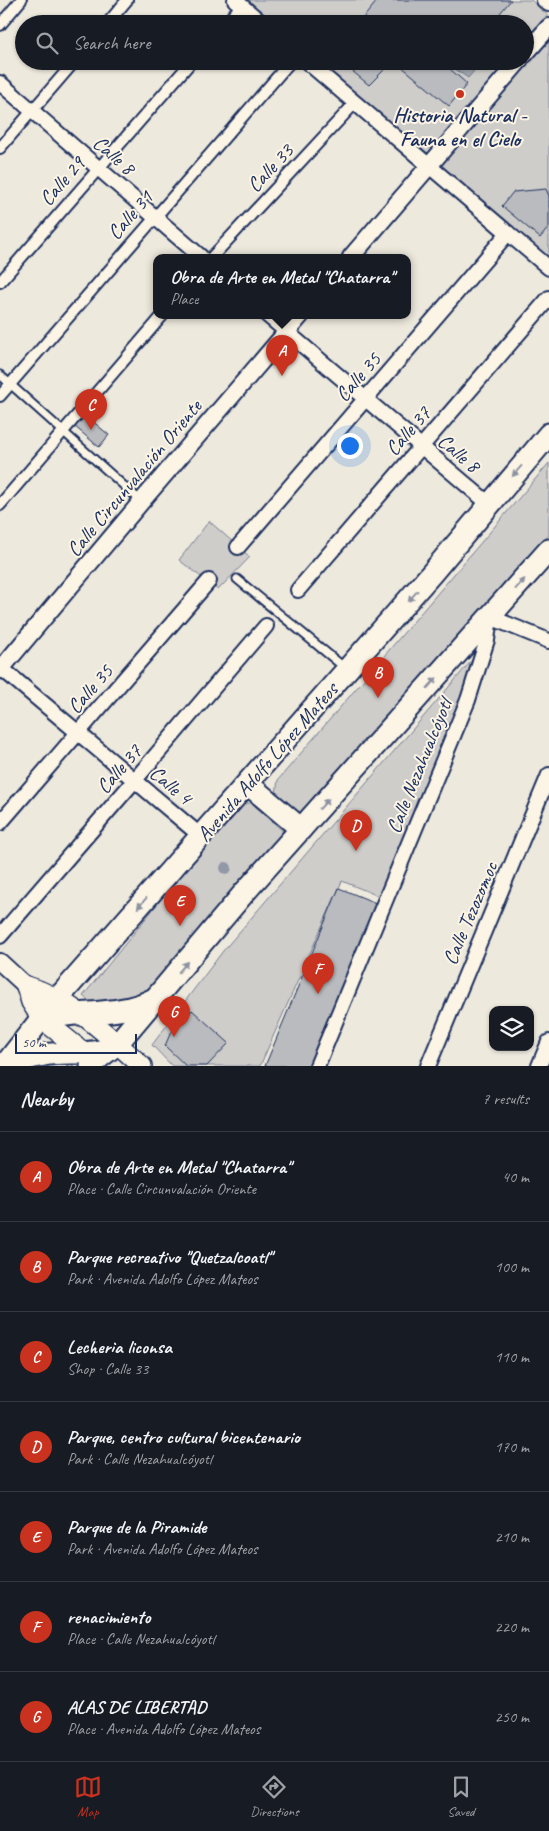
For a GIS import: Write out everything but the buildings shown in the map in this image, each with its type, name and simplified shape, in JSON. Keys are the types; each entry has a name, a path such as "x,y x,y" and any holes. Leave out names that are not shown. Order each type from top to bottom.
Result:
{"main road":[{"name":"Avenida Adolfo López Mateos","path":"5,1066 58,999 348,670 549,434"},
{"path":"5,1066 45,1054 93,1062 118,1044 300,829 549,550"},
{"path":"248,784 300,829"},
{"path":"26,986 44,991 81,1014 142,1066"},
{"path":"26,986 31,1002 42,1019 93,1062"},
{"path":"42,1019 68,1014 118,1011 135,1007 157,998"}],"street":[{"path":"0,25 21,0"},
{"path":"114,15 127,0"},
{"path":"546,0 549,3"},
{"path":"231,15 238,3 252,15"},
{"path":"534,44 549,27"},
{"path":"0,148 67,70"},
{"name":"Calle 29","path":"0,282 184,70"},
{"name":"Calle 31","path":"0,396 154,216 283,70"},
{"path":"316,70 549,268"},
{"path":"354,254 511,70"},
{"name":"Calle 8","path":"0,83 198,254"},
{"name":"Calle 33","path":"215,254 354,103"},
{"name":"Calle 35","path":"238,547 508,233"},
{"name":"Calle 37","path":"298,590 549,298"},
{"path":"0,505 160,319"},
{"name":"Calle 8","path":"272,319 489,504"},
{"name":"Calle Circunvalación Oriente","path":"1,668 298,319"},
{"name":"Calle 35","path":"0,823 209,581"},
{"path":"490,617 549,641"},
{"name":"Calle Nezahualcóyotl","path":"317,1066 468,700 487,640 490,617"},
{"name":"Calle 37","path":"0,936 266,626"},
{"name":"Calle 4","path":"1,668 202,837"},
{"name":"Calle Tezozomoc","path":"428,1066 549,775"},
{"path":"0,962 26,986"},
{"path":"539,1066 549,1042"}],"lane":[{"path":"0,375 141,502"},
{"path":"237,579 348,670"}],"shaded area":[{"path":"241,0 531,0 548,15 534,31 534,15 258,15"},
{"path":"549,34 549,274 429,171 517,70 534,70 534,51"},
{"path":"321,70 503,70 428,153 350,95"},
{"path":"456,70 475,70 468,78"},
{"path":"549,463 549,535 312,808 300,813 286,805 276,794 278,780"},
{"path":"209,521 250,557 218,590 179,560"},
{"path":"472,660 482,662 381,897 342,881 260,1066 172,1066 152,1045 223,951"},
{"path":"244,803 252,803 285,833 152,1001 98,1010 83,996 235,808"}],"place":[{"name":"Historia Natural - Fauna en el Cielo","path":"460,94"},
{"name":"Obra de Arte en Metal \"Chatarra\"","path":"282,376"},
{"name":"Lecheria liconsa","path":"91,430"},
{"name":"Parque recreativo \"Quetzalcoatl\"","path":"378,698"},
{"name":"Parque, centro cultural bicentenario","path":"356,851"},
{"name":"Parque de la Piramide","path":"180,926"},
{"name":"renacimiento","path":"318,994"},
{"name":"ALAS DE LIBERTAD","path":"174,1037"}]}
